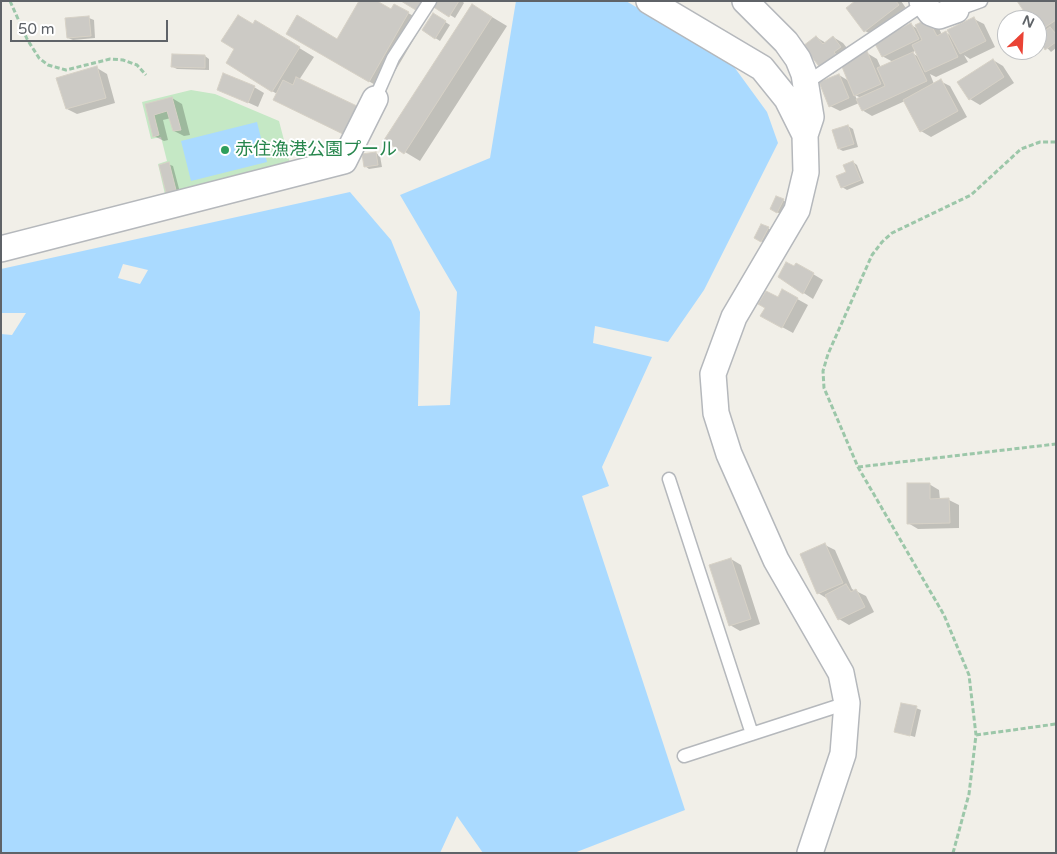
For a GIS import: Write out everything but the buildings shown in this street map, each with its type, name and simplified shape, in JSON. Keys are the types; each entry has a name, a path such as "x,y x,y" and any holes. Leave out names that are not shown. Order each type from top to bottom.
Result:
{"street":[{"path":"649,1 762,68 787,99 805,135"},
{"path":"744,1 786,42 798,59 806,82 811,118 805,135 806,172 797,210 734,317 713,374 716,413 729,454 776,560 841,673 847,703 843,754 810,853"},
{"path":"923,3 931,13 939,16 956,10"},
{"path":"1,249 344,160 375,99"}],"lane":[{"path":"375,99 393,58 430,1"},
{"path":"956,10 981,1"},
{"path":"806,82 923,3"},
{"path":"669,480 752,734"},
{"path":"684,756 847,703"}],"path":[{"path":"10,1 27,39 39,58 48,65 66,70 110,59 123,60 137,65 146,75"},
{"path":"953,853 969,794 976,735 969,675 944,615 858,467 824,388 823,370 828,354 872,255 882,242 892,233 971,195 1021,149 1040,142 1056,142"},
{"path":"858,467 1056,444"},
{"path":"976,735 1056,724"}],"green space":[{"name":"赤住漁港公園プール","path":"191,90 215,94 279,121 291,167 167,203 158,164 167,161 161,137 151,139 142,102"}],"water":[{"path":"516,1 626,1 732,64 767,112 778,143 704,290 668,342 595,326 593,343 652,357 602,467 609,486 582,496 685,810 574,853 483,853 457,816 440,853 1,853 1,334 12,335 26,313 1,313 1,269 350,192 391,240 420,312 418,406 450,405 457,292 400,195 490,158","holes":["123,264 148,270 140,284 118,278"]},
{"path":"257,122 267,162 191,181 181,141"}],"place":[{"name":"赤住漁港公園プール","path":"225,150"}]}
